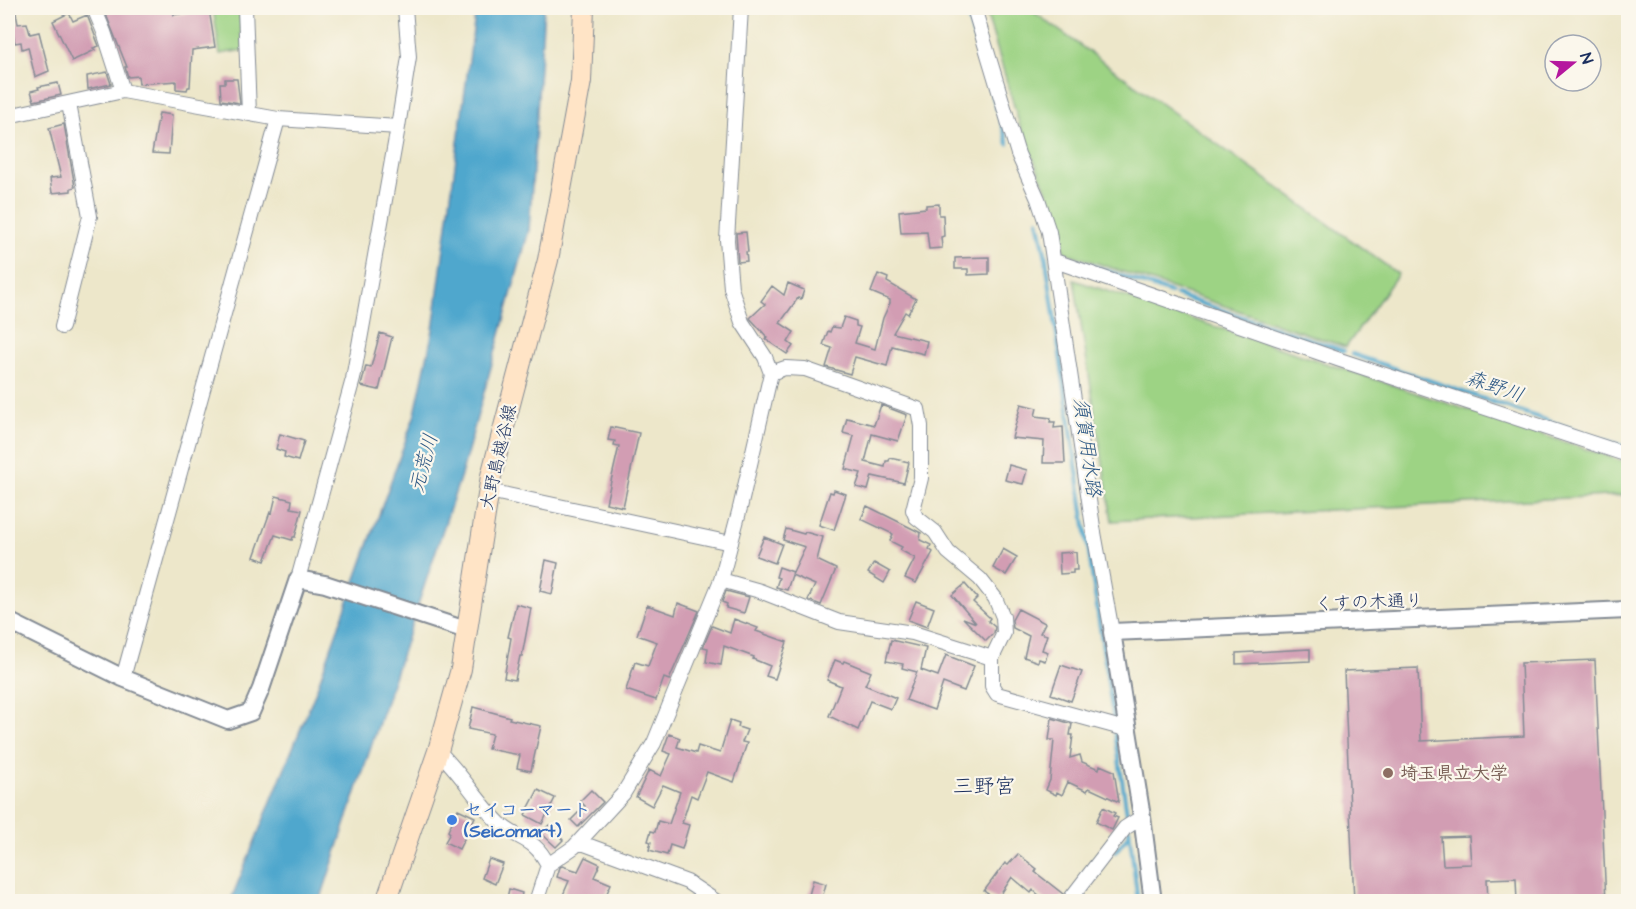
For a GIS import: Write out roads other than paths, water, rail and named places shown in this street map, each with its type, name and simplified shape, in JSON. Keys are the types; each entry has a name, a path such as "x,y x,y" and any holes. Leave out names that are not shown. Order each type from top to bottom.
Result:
{"main road":[{"name":"大野島越谷線","path":"386,902 438,751 461,669 491,476 548,260 581,81 584,8"}],"street":[{"path":"94,8 123,91"},
{"path":"244,8 249,114"},
{"path":"8,621 123,678 228,720 251,712 298,579 353,378 409,57 405,8"},
{"path":"536,902 548,865 579,842 623,794 654,743 721,580 771,373 765,357 742,322 731,288 727,240 741,8"},
{"path":"974,8 1018,154 1038,199 1049,232 1055,261 1093,527 1129,730 1152,902"},
{"path":"8,116 123,91 278,119 398,127"},
{"path":"62,327 90,216 69,104"},
{"path":"123,678 278,119"},
{"path":"1055,261 1329,356 1629,455"},
{"path":"771,373 785,368 805,369 918,408 921,426 921,478 913,510 916,517 935,532 948,552 980,579 995,598 1003,617 1004,633 992,658 992,686 997,694 1129,730"},
{"path":"489,491 731,543"},
{"path":"298,579 325,584 466,630"},
{"path":"721,580 760,591 839,622 913,633 992,658"},
{"name":"くすの木通り","path":"1112,632 1629,610"},
{"path":"438,751 449,761 500,824 541,851 548,865"},
{"path":"1068,902 1125,828 1142,817"},
{"path":"579,842 687,882 717,902"}],"water":[{"name":"元荒川","path":"476,8 544,8 529,230 462,472 320,901 230,902 314,696 415,414 433,330"}],"waterway":[{"name":"須賀用水路","path":"965,8 1008,144"},
{"name":"須賀用水路","path":"1038,220 1045,253 1114,723"},
{"name":"森野川","path":"1071,259 1171,293"},
{"name":"森野川","path":"1176,295 1344,351"},
{"name":"森野川","path":"1352,354 1628,448"},
{"name":"須賀用水路","path":"1115,731 1128,821"},
{"name":"須賀用水路","path":"1129,829 1138,902"},
{"path":"1115,852 1129,835"}],"place":[{"name":"埼玉県立大学","path":"1388,773"},
{"name":"セイコーマート (Seicomart)","path":"452,820"}],"district":[{"name":"三野宮","path":"984,786"}]}
